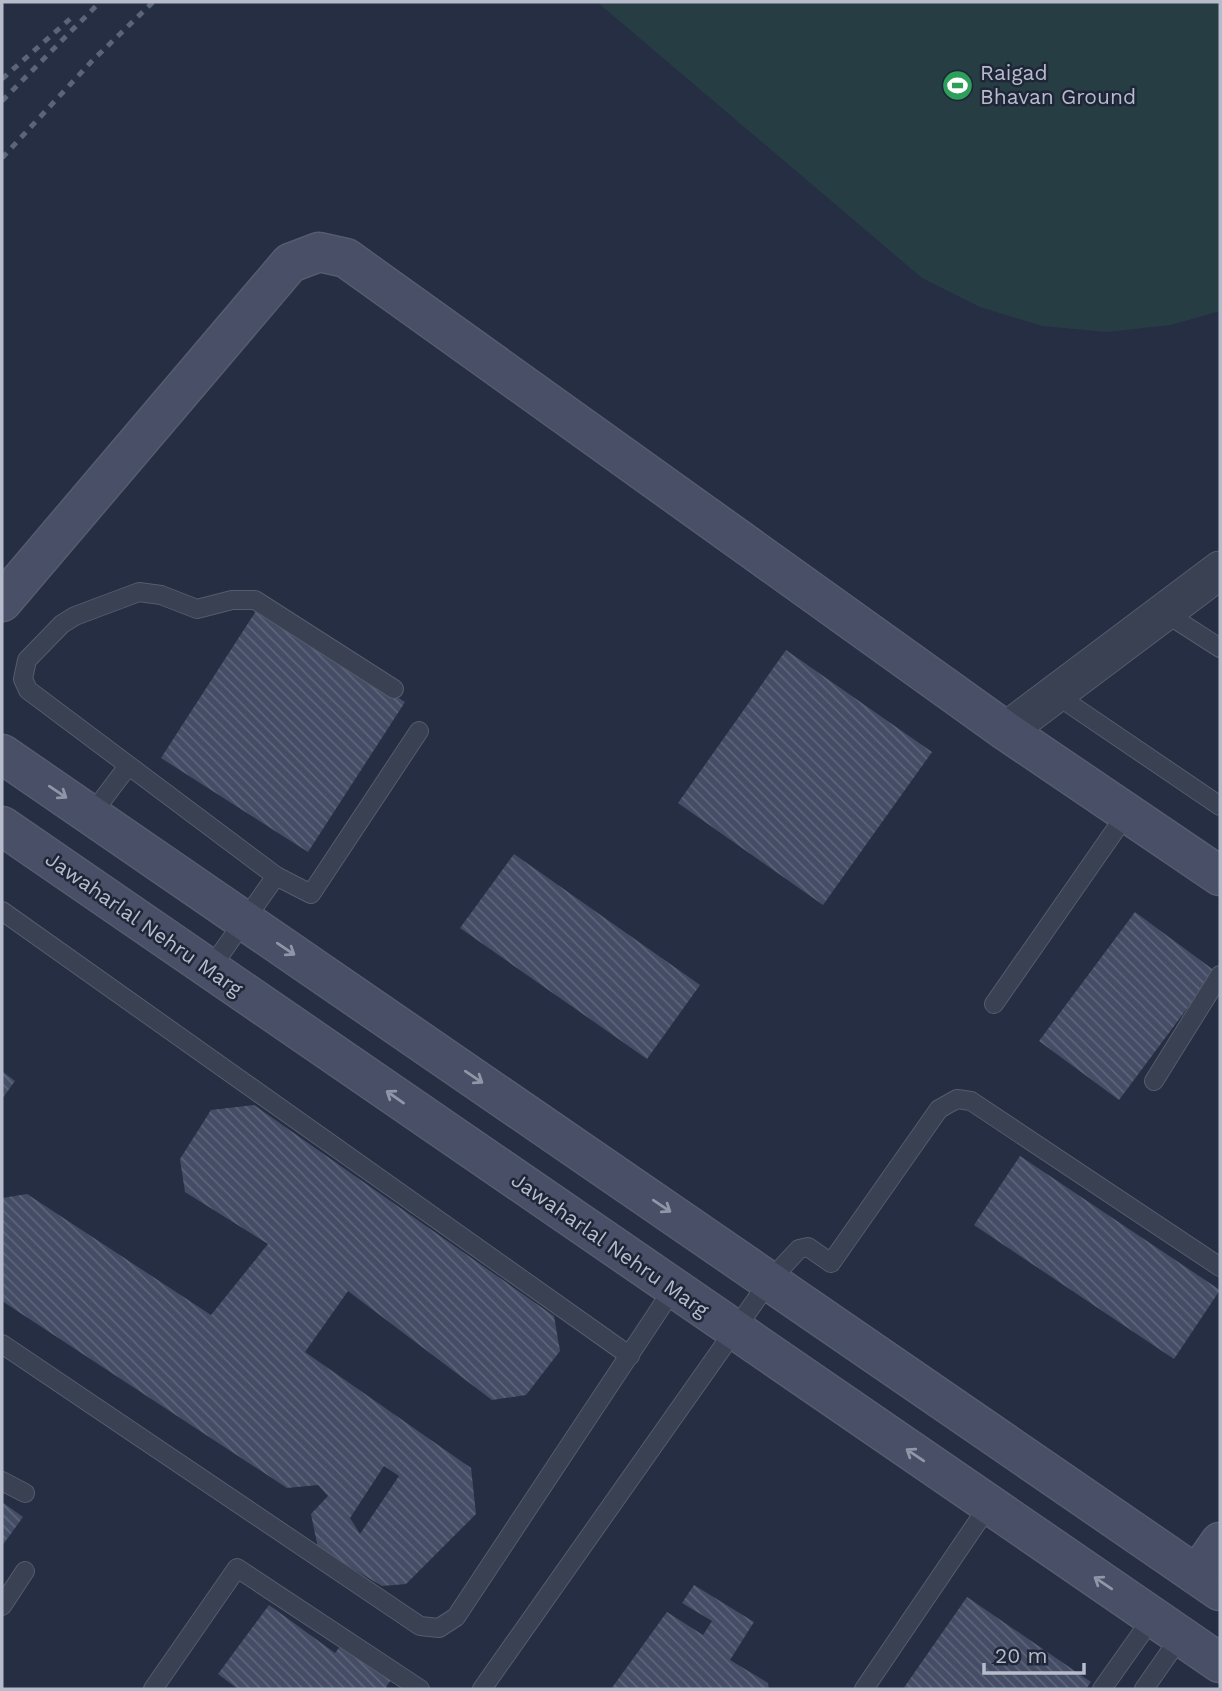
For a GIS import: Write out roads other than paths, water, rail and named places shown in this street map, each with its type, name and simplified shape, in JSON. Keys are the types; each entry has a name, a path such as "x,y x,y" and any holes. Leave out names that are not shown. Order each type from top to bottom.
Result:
{"street":[{"path":"2,602 290,264 319,252 346,258 1006,731 1220,876"},
{"path":"1006,731 1220,570"},
{"path":"2,754 1209,1583 1220,1542"},
{"name":"Jawaharlal Nehru Marg","path":"9,836 210,969 1220,1663"}],"lane":[{"path":"394,689 255,600 232,600 197,609 161,596 139,593 75,616 62,624 27,660 23,679 28,690 128,766 275,876 310,894 419,731"},
{"path":"1164,612 1220,648"},
{"path":"1055,694 1220,806"},
{"path":"91,814 128,766"},
{"path":"994,1004 1127,813"},
{"path":"210,969 275,876"},
{"path":"2,911 630,1356"},
{"path":"1154,1081 1220,975"},
{"path":"482,1689 770,1280 799,1249 808,1247 831,1263 939,1109 957,1099 971,1101 1220,1267"},
{"path":"2,1344 420,1626 439,1628 456,1617 673,1289"},
{"path":"2,1481 25,1493"},
{"path":"864,1689 989,1505"},
{"path":"153,1689 237,1568 420,1689"},
{"path":"2,1606 25,1571"},
{"path":"1102,1689 1167,1627"},
{"path":"1144,1689 1167,1627"}],"railway":[{"path":"2,101 100,2"},
{"path":"2,158 92,61 153,2"},
{"path":"2,79 70,19"}],"place":[{"name":"Raigad Bhavan Ground","path":"957,85"}]}
